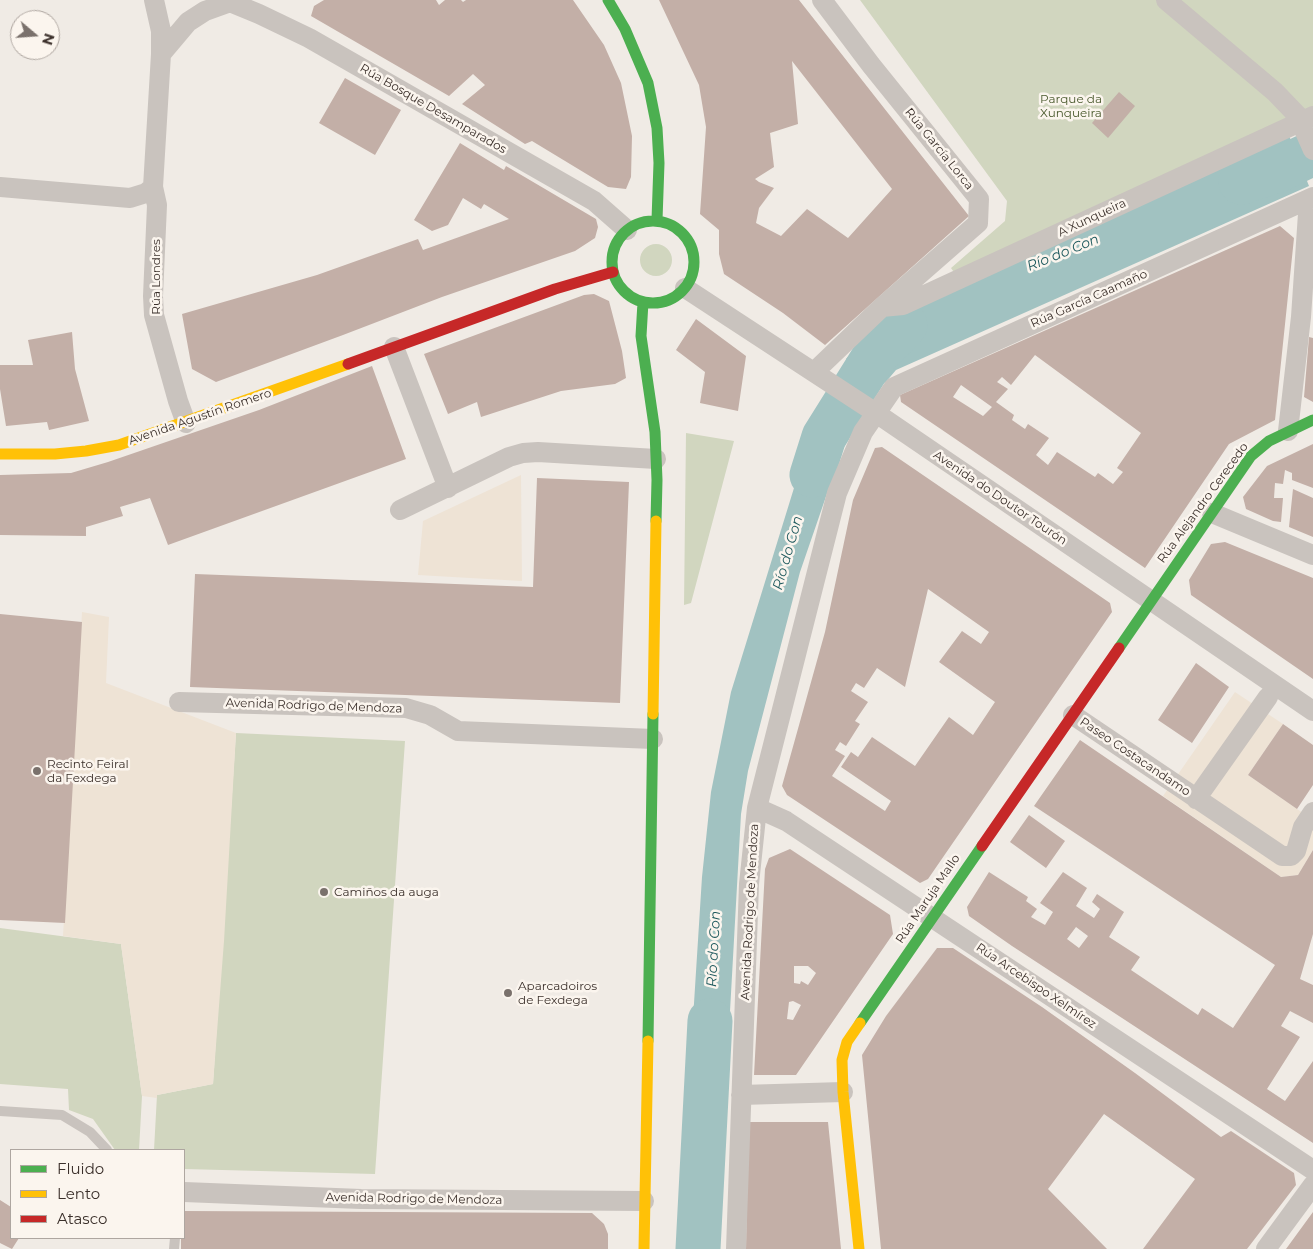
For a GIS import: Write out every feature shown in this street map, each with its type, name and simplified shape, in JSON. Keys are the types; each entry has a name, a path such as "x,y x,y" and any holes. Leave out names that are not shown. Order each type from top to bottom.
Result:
{"street":[{"name":"Rúa Londres","path":"154,0 161,31 162,54 153,187 157,205 153,296 154,315 186,423"},
{"path":"608,0 625,29 648,83 657,128 659,163 657,220"},
{"name":"Rúa García Lorca","path":"819,376 882,307 978,223 979,199 871,65 822,0"},
{"path":"1166,0 1275,92 1298,116 1306,119 1313,150"},
{"name":"Rúa Bosque Desamparados","path":"162,54 188,22 205,11 227,1 309,38 594,201 627,230"},
{"name":"A Xunqueira","path":"882,307 903,305 1306,119"},
{"path":"0,187 130,198 146,193 153,187"},
{"path":"1288,431 1307,318 1311,198"},
{"name":"Rúa García Caamaño","path":"873,412 894,387 1311,198"},
{"path":"657,220 670,224 680,230 688,240 691,246 694,265 692,277 677,296 655,303 643,302 624,292 617,283 611,261 613,249 619,238 636,224 657,220"},
{"name":"Avenida Agustín Romero","path":"0,454 55,454 119,445 186,423 555,289 613,272"},
{"name":"Avenida do Doutor Tourón","path":"685,288 873,412 1313,711"},
{"path":"643,302 641,336 655,432 656,459 644,1249"},
{"path":"394,347 448,488"},
{"name":"Avenida Rodrigo de Mendoza","path":"736,1249 749,884 756,808 837,493 873,412"},
{"name":"Rúa Alejandro Cerecedo","path":"1152,601 1258,448 1288,431 1313,420"},
{"path":"400,510 510,457 523,453 538,452 656,459"},
{"path":"1212,514 1313,555"},
{"name":"Rúa Maruja Mallo","path":"859,1249 843,1092 843,1050 932,917 1152,601"},
{"name":"Paseo Costacandamo","path":"1196,798 1268,697"},
{"name":"Avenida Rodrigo de Mendoza","path":"179,702 406,708 430,714 458,731 653,739"},
{"name":"Paseo Costacandamo","path":"1073,715 1282,856 1291,856 1296,851 1303,827 1313,812"},
{"name":"Rúa Arcebispo Xelmírez","path":"756,808 786,821 1313,1170"},
{"path":"741,1095 843,1092"},
{"path":"1266,1249 1313,1185"},
{"name":"Avenida Rodrigo de Mendoza","path":"185,1192 362,1199 644,1201"}],"lane":[{"path":"0,1110 62,1115 90,1132 105,1149"}],"green space":[{"name":"Parque da Xunqueira","path":"860,0 1313,0 1313,109 958,278 951,268 1005,221 1007,201"},
{"path":"656,244 662,245 667,249 671,254 671,266 667,271 662,275 656,276 650,275 645,271 641,266 640,260 641,254 645,249 650,245"},
{"path":"686,433 734,441 691,603 684,605"},
{"path":"236,733 405,741 375,1174 185,1169 185,1149 154,1149 157,1095 213,1084"},
{"path":"0,928 121,944 142,1096 139,1149 114,1149 93,1119 69,1110 68,1089 0,1084"}],"shaded area":[{"path":"521,475 522,581 418,575 423,521"},
{"path":"82,612 109,617 106,683 236,733 224,941 213,1084 157,1095 157,1098 142,1096 121,944 63,936"},
{"path":"1235,692 1283,724 1248,775 1313,820 1313,850 1298,875 1281,877 1163,796"}],"water":[{"path":"1288,133 1309,186 896,370 885,383 846,359 871,332 892,318"},
{"path":"819,407 853,430 841,453 800,572 748,771 741,814 726,1083 689,1082 702,877 711,792 731,692"},
{"path":"690,1107 725,1111 719,1249 685,1249"}],"building":[{"path":"324,0 436,0 439,5 445,0 461,0 463,2 466,0 573,0 604,45 621,83 632,136 631,177 626,189 608,187 532,141 525,144 462,104 485,85 473,74 449,96 311,16 314,6"},
{"path":"659,0 799,0 969,216 825,345 783,313 724,274 719,254 719,230 700,214 706,127 699,85","holes":["792,61 892,189 848,238 807,209 781,236 756,223 759,208 774,188 755,179 774,167 770,133 798,124"]},
{"path":"345,78 401,110 375,155 319,123"},
{"path":"1119,92 1135,106 1108,138 1092,123"},
{"path":"460,143 504,170 506,166 596,219 598,227 595,238 575,251 442,297 216,382 192,369 182,314 317,275 418,239 423,250 509,219 484,204 481,209 463,198 448,225 432,231 414,220"},
{"path":"1280,226 1294,238 1275,420 1229,444 1145,568 901,402 900,395","holes":["1035,355 1141,433 1117,468 1123,472 1113,484 1098,473 1095,477 1057,452 1048,465 1036,455 1049,438 1028,424 1025,429 1012,420 1014,415 996,402 1008,389 997,382 1002,377 1011,385","961,385 992,407 983,416 953,397"]},
{"path":"594,294 609,301 622,351 626,378 615,384 561,391 481,417 477,402 448,414 424,354 584,295"},
{"path":"696,319 746,356 738,411 700,403 705,372 676,350"},
{"path":"72,332 75,369 89,421 49,430 47,422 6,426 0,389 0,365 33,365 28,340"},
{"path":"1309,337 1313,338 1313,402 1304,397"},
{"path":"372,366 406,459 168,545 150,498 120,507 123,516 86,527 86,536 0,535 0,475 71,473 259,410"},
{"path":"1313,444 1313,488 1292,480 1292,473 1285,470 1283,484 1275,483 1274,498 1283,498 1281,522 1273,521 1246,509 1243,497 1267,466"},
{"path":"882,447 1110,603 1112,612 928,879 920,883 787,795 782,786 825,632 853,500 875,448","holes":["928,589 989,632 981,644 962,631 939,662 995,702 973,735 949,717 915,766 872,737 858,757 851,752 841,767 891,801 885,811 832,776 845,756 835,750 840,742 846,746 860,724 855,721 868,702 851,691 856,683 864,688 877,668 905,687"]},
{"path":"537,478 629,482 620,703 190,687 195,574 533,587"},
{"path":"1293,489 1313,498 1313,537 1289,527"},
{"path":"1225,542 1313,578 1313,679 1191,595 1189,580 1211,544"},
{"name":"Recinto Feiral da Fexdega","path":"0,614 82,622 65,923 0,920"},
{"path":"1196,663 1229,687 1192,743 1158,720"},
{"path":"1283,724 1313,745 1313,785 1297,809 1248,775"},
{"path":"1080,740 1281,877 1298,875 1313,850 1313,934 1300,979 1313,985 1313,1023 1290,1011 1281,1026 1300,1037 1267,1089 1285,1101 1313,1061 1313,1143 969,916 967,907 989,872 1028,897 1026,901 1037,909 1031,917 1045,925 1053,912 1040,903 1063,872 1087,888 1076,906 1094,918 1100,909 1092,902 1097,894 1124,912 1109,937 1140,957 1131,970 1198,1015 1202,1008 1233,1028 1275,965 1034,806","holes":["1076,927 1088,936 1079,948 1067,939"]},
{"path":"1029,815 1065,841 1046,868 1010,842"},
{"path":"790,849 890,915 893,934 796,1075 754,1075 765,869 769,858","holes":["794,966 808,966 816,973 808,985 801,981 800,984 794,983","793,1001 801,1005 793,1020 787,1019 789,1002"]},
{"path":"937,948 953,948 1042,1007 1221,1137 1231,1131 1294,1173 1296,1185 1247,1249 1143,1249 1195,1179 1104,1114 1048,1189 1107,1249 881,1249 862,1055 886,1016"},
{"path":"748,1122 828,1122 841,1249 746,1249"},
{"path":"0,1200 10,1206 10,1239 18,1239 12,1249 0,1243"},
{"path":"185,1211 592,1213 604,1224 608,1234 608,1249 181,1249 181,1239 185,1239"},
{"path":"1313,1212 1313,1249 1286,1249"}],"waterway":[{"name":"Río do Con","path":"1241,182 1278,170 1313,153"},
{"name":"Río do Con","path":"812,475 824,437 874,357 905,325"},
{"name":"Río do Con","path":"698,1249 710,1021"}],"traffic: fast":[{"path":"608,0 625,29 648,83 657,128 659,163 657,220"},
{"path":"645,221 661,221 676,228 687,239 694,254 694,262 691,278 682,291 661,303 645,303 630,296 619,285 612,270 612,254 619,239 630,228 645,221"},
{"path":"643,302 641,336 655,432 656,521"},
{"path":"1119,648 1251,456 1269,441 1313,420"},
{"path":"648,1041 653,714"},
{"path":"860,1023 982,846"}],"traffic: slow":[{"path":"0,454 55,454 119,445 348,364"},
{"path":"653,714 656,521"},
{"path":"859,1249 843,1092 842,1060 847,1042 860,1023"},
{"path":"644,1249 648,1041"}],"traffic: jam":[{"path":"348,364 555,289 613,272"},
{"path":"982,846 1119,648"}],"place":[{"name":"Recinto Feiral da Fexdega","path":"37,771"},
{"name":"Camiños da auga","path":"324,892"},
{"name":"Aparcadoiros de Fexdega","path":"508,993"}]}
